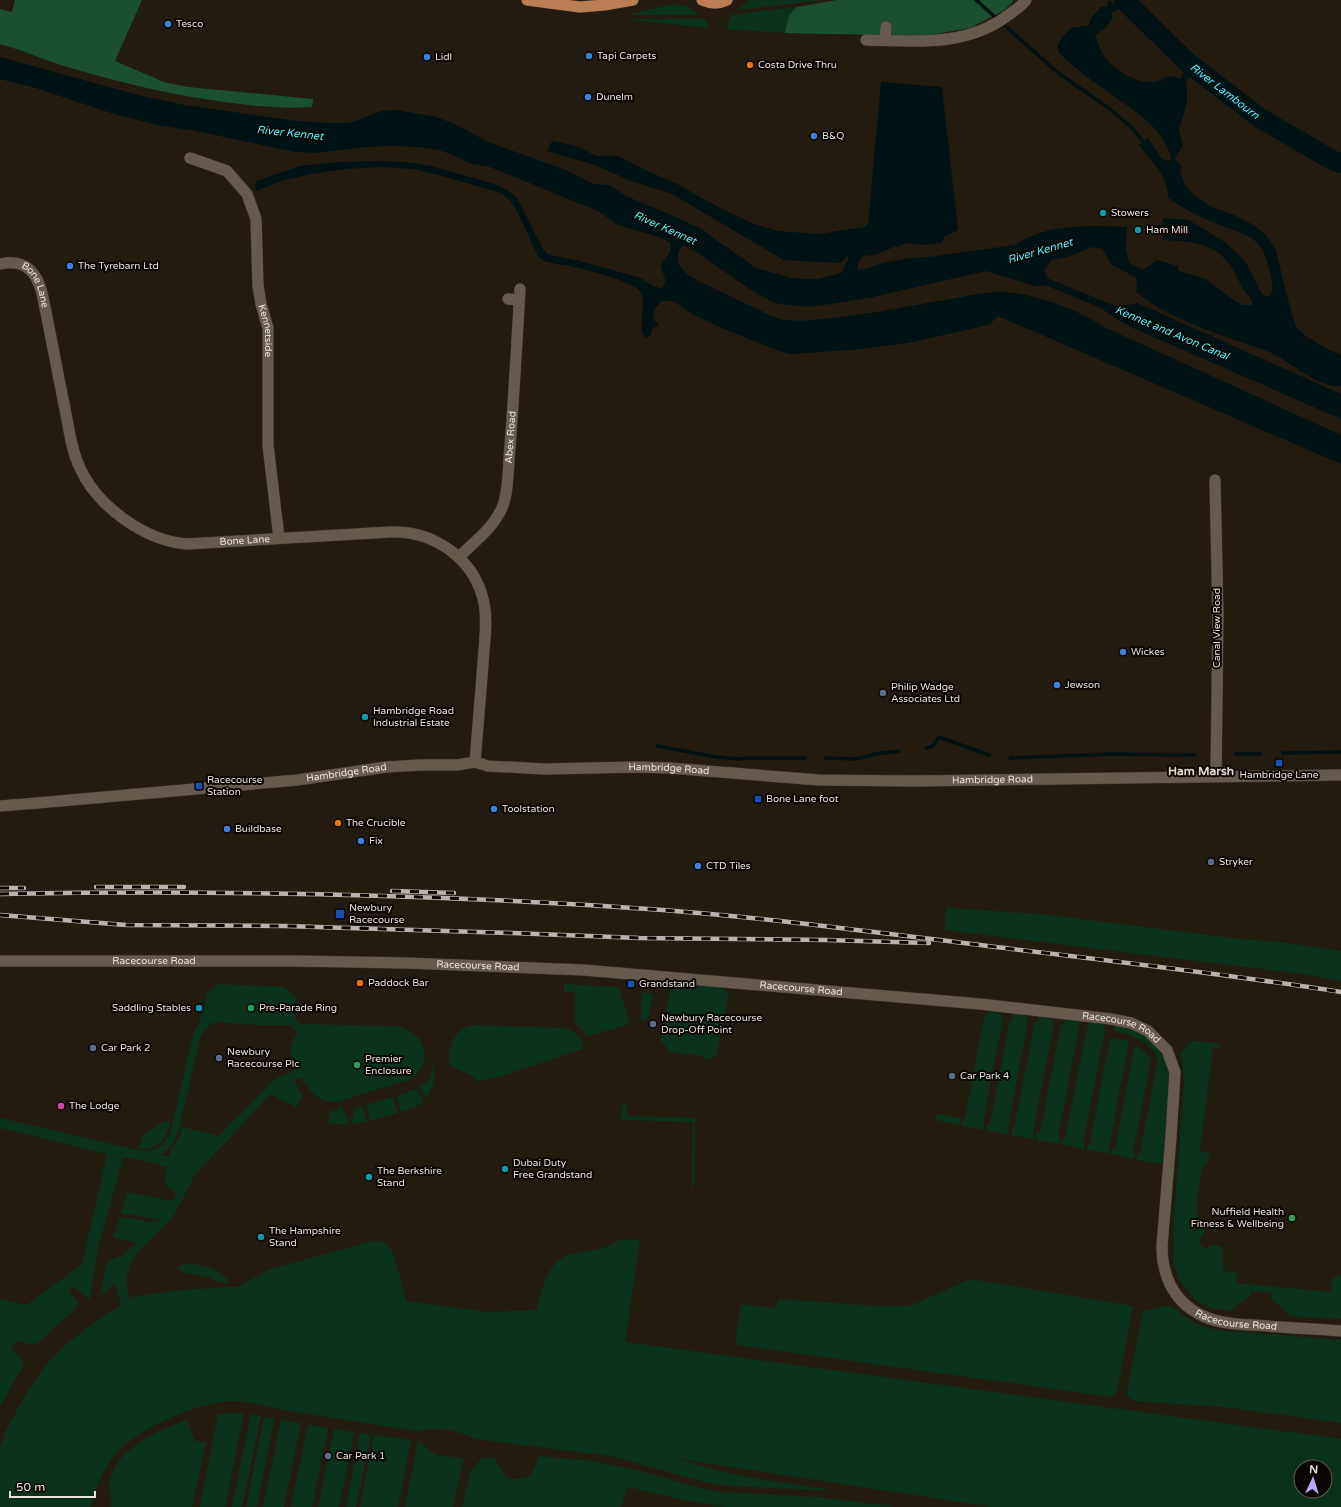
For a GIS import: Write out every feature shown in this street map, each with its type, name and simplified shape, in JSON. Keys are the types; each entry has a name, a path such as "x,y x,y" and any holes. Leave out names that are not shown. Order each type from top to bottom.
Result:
{"main road":[{"path":"527,0 580,6 604,5 629,0"},
{"path":"702,0 711,3 719,3 727,0"}],"street":[{"path":"866,40 948,40 984,30 1026,0"},
{"path":"885,40 886,27"},
{"name":"Kennetside","path":"190,158 226,170 247,194 256,219 258,286 261,304 268,328 268,445 279,538"},
{"name":"Bone Lane","path":"0,264 10,262 21,264 33,272 37,278 42,292 74,450 80,467 91,487 98,496 124,519 143,530 172,542 187,544 400,531 432,539 459,557 469,569 479,586 485,614 485,637 475,762"},
{"name":"Abex Road","path":"459,557 495,522 504,500 507,482 513,406 516,296"},
{"name":"Canal View Road","path":"1215,480 1218,616 1216,776"},
{"name":"Hambridge Road","path":"0,806 297,780 386,767 457,765 475,762 488,766 545,769 637,767 669,768 840,780 915,781 1216,776 1341,776"},
{"name":"Racecourse Road","path":"0,961 295,961 406,963 584,970 980,1004 1111,1019 1131,1023 1148,1031 1167,1050 1175,1072 1170,1156 1162,1246 1163,1263 1173,1292 1187,1306 1198,1314 1224,1323 1341,1331"}],"green space":[{"path":"15,0 142,0 115,61 164,82 188,87 313,99 312,107 301,108 246,105 164,92 67,67 0,44 0,9 12,12"},
{"path":"750,0 825,0 737,10"},
{"path":"837,0 1013,0 1013,2 1003,11 970,28 924,36 785,33 789,15 797,7"},
{"path":"672,4 687,6 699,15 628,15"},
{"path":"797,7 789,15 785,33 726,29 731,15"},
{"path":"624,19 705,19 709,28"},
{"path":"946,908 1041,914 1232,938 1287,943 1341,951 1341,981 1302,974 945,930"},
{"path":"673,983 720,987 727,992 728,996 717,1054 711,1059 704,1059 703,1056 666,1051 667,1049 663,1042 660,1043 671,985"},
{"path":"218,984 284,987 295,996 298,1010 297,1012 294,1012 296,1021 302,1024 396,1026 406,1029 414,1034 423,1048 423,1064 411,1079 337,1102 326,1101 319,1098 313,1094 301,1079 294,1080 303,1096 296,1107 271,1093 196,1173 173,1217 141,1249 132,1261 126,1279 129,1298 184,1290 237,1287 270,1269 373,1241 382,1241 387,1244 393,1254 406,1301 488,1312 537,1310 542,1289 551,1268 562,1258 572,1254 605,1247 620,1239 640,1240 625,1342 1341,1439 1341,1507 993,1507 678,1459 742,1476 837,1491 732,1486 708,1483 611,1456 476,1439 461,1433 440,1429 417,1431 288,1411 237,1401 207,1405 190,1410 155,1425 126,1444 116,1453 107,1465 100,1478 90,1507 0,1507 0,1447 7,1428 27,1392 47,1364 71,1340 121,1305 115,1284 100,1296 107,1262 124,1254 137,1243 113,1237 120,1217 151,1222 160,1220 121,1213 127,1192 173,1201 176,1193 166,1185 164,1180 167,1167 159,1166 160,1164 123,1157 99,1243 90,1299 73,1286 68,1291 78,1301 76,1309 38,1343 29,1345 19,1340 11,1349 22,1359 24,1365 0,1406 0,1299 21,1304 28,1304 82,1264 107,1154 0,1128 0,1118 138,1150 145,1151 156,1148 166,1141 170,1134 194,1030 198,1027 197,1024 199,1025 207,993","holes":["216,1022 256,1025 290,1025 297,1034 290,1047 290,1055 294,1069 270,1083 219,1136 182,1127 180,1136 170,1151 169,1157 160,1155 171,1146 178,1133 201,1035 211,1024"]},
{"path":"564,984 619,988 630,1024 588,1036 575,1023 575,992 564,992"},
{"path":"642,992 653,994 649,1019 641,1021"},
{"path":"993,1011 1002,1013 1001,1018 1003,1018 983,1122 985,1123 983,1130 962,1126 963,1119 965,1119 984,1017"},
{"path":"1014,1014 1026,1014 1028,1018 1026,1021 1028,1021 1008,1127 1008,1135 986,1130 988,1123 990,1123 1010,1020 1013,1020 1012,1016"},
{"path":"1039,1016 1052,1017 1054,1020 1052,1024 1054,1024 1033,1132 1033,1139 1011,1135 1012,1128 1014,1128 1035,1022 1038,1022"},
{"path":"1065,1019 1078,1021 1079,1024 1077,1027 1079,1027 1058,1137 1060,1138 1059,1144 1036,1140 1037,1133 1040,1133 1061,1025 1063,1025"},
{"path":"1091,1022 1102,1023 1104,1026 1103,1029 1105,1030 1083,1142 1085,1143 1084,1149 1061,1144 1062,1138 1065,1138 1087,1028 1089,1028 1088,1024"},
{"path":"471,1025 564,1028 578,1035 582,1041 583,1049 508,1074 478,1082 471,1075 450,1066 449,1064 453,1040 460,1031"},
{"path":"1118,1025 1128,1027 1145,1036 1159,1049 1168,1066 1170,1075 1164,1163 1162,1164 1136,1160 1138,1153 1140,1153 1158,1060 1151,1048 1140,1040 1127,1034 1114,1031 1115,1026"},
{"path":"1110,1038 1129,1041 1108,1154 1086,1149 1088,1143 1090,1143"},
{"path":"1193,1041 1218,1043 1220,1047 1213,1048 1200,1151 1209,1153 1209,1156 1202,1170 1199,1184 1197,1213 1203,1224 1204,1231 1203,1235 1198,1241 1204,1249 1214,1244 1223,1248 1223,1271 1237,1273 1236,1283 1331,1292 1332,1278 1337,1278 1337,1275 1341,1275 1341,1319 1291,1316 1271,1299 1271,1293 1251,1291 1251,1295 1230,1311 1211,1308 1200,1303 1192,1296 1179,1279 1173,1261 1174,1217 1184,1084 1181,1056 1182,1051 1188,1047 1186,1044"},
{"path":"1135,1045 1145,1052 1151,1060 1133,1152 1135,1153 1134,1159 1111,1154 1112,1148 1115,1148"},
{"path":"434,1063 434,1084 426,1098 419,1087 429,1079"},
{"path":"416,1089 424,1102 401,1112 397,1096"},
{"path":"393,1097 398,1113 370,1121 366,1105"},
{"path":"622,1105 627,1105 627,1116 695,1118 694,1188 692,1188 693,1122 621,1120"},
{"path":"342,1106 349,1125 329,1123 330,1111 338,1111 338,1108"},
{"path":"362,1106 367,1122 352,1124 350,1118 354,1117 354,1108"},
{"path":"937,1114 961,1118 959,1125 936,1120"},
{"path":"164,1121 171,1122 164,1138 156,1146 139,1149 143,1135"},
{"path":"185,1264 204,1266 216,1270 221,1273 229,1283 211,1280 212,1278 208,1275 206,1277 182,1272 179,1268 175,1267"},
{"path":"970,1279 1133,1306 1117,1392 1111,1397 737,1345 735,1342 741,1304 774,1308 779,1299 878,1306 908,1306"},
{"path":"1167,1306 1175,1309 1197,1324 1218,1330 1341,1340 1341,1423 1223,1407 1134,1401 1127,1396 1127,1391 1143,1311"},
{"path":"244,1413 225,1507 200,1507 218,1414"},
{"path":"251,1414 261,1416 242,1507 232,1507"},
{"path":"264,1417 274,1419 257,1507 246,1507"},
{"path":"187,1420 195,1441 206,1442 192,1507 111,1507 109,1485 110,1479 114,1468 121,1458 141,1441 164,1429"},
{"path":"281,1420 301,1423 284,1507 263,1507"},
{"path":"308,1425 328,1428 312,1507 291,1507"},
{"path":"334,1429 354,1432 339,1507 318,1507"},
{"path":"360,1433 371,1434 356,1507 346,1507"},
{"path":"374,1435 411,1440 398,1507 360,1507"},
{"path":"418,1441 437,1455 464,1458 453,1507 405,1507"},
{"path":"538,1456 592,1461 641,1471 699,1488 719,1492 818,1497 898,1507 729,1507 687,1501 628,1487 621,1507 462,1507 470,1472 483,1457 495,1458 507,1477 511,1479 522,1479 526,1478 532,1472 536,1465"}],"water":[{"path":"1109,0 1119,9 1111,13 1113,18 1104,29 1095,35 1104,56 1119,71 1137,80 1150,82 1169,76 1180,79 1185,71 1190,76 1186,82 1187,103 1179,130 1183,146 1175,158 1182,166 1180,171 1185,185 1195,196 1212,207 1234,215 1255,226 1266,235 1276,250 1296,327 1306,336 1325,348 1341,355 1341,386 1334,386 1318,381 1269,352 1194,325 1158,307 1136,292 1137,278 1112,265 1102,249 1093,247 1067,257 1052,260 1044,270 1047,278 1113,305 1122,306 1137,303 1341,394 1341,419 1133,328 1101,308 1045,285 1035,286 986,271 873,297 808,307 774,303 748,288 695,251 684,246 680,248 678,255 680,266 688,274 699,281 770,315 786,320 813,320 854,315 975,294 999,292 1040,298 1068,308 1104,327 1341,435 1341,464 998,316 989,325 908,343 851,350 791,354 781,352 724,329 694,315 673,301 662,301 655,309 653,317 659,326 652,328 651,335 647,338 642,333 643,296 638,289 609,276 548,262 541,259 538,256 517,211 510,200 498,192 413,169 384,167 344,169 312,174 284,180 255,191 256,181 300,166 339,162 378,161 405,162 432,166 494,184 507,190 517,198 543,249 549,255 576,260 638,277 653,286 662,288 665,280 661,265 670,251 670,242 656,236 618,225 598,211 490,167 472,164 439,150 419,147 366,147 318,153 295,152 191,130 162,126 117,115 36,88 0,79 0,57 138,95 185,105 289,120 323,123 349,123 382,111 397,110 436,117 455,124 488,142 566,170 594,184 609,185 628,197 701,229 756,268 792,278 804,279 818,279 841,273 849,258 847,256 840,263 784,260 672,194 631,181 592,164 547,151 552,141 576,146 597,156 618,156 677,184 720,208 754,224 778,231 818,234 865,227 868,224 881,82 942,87 958,230 944,237 942,243 922,245 908,243 872,256 866,255 861,258 858,263 858,270 866,269 882,263 911,258 929,257 1015,245 1027,238 1055,229 1084,226 1127,227 1126,247 1129,263 1143,270 1157,260 1178,266 1178,271 1206,279 1242,305 1252,305 1250,298 1243,289 1230,265 1216,251 1192,242 1163,240 1163,233 1156,233 1157,225 1162,225 1164,223 1162,222 1163,218 1188,220 1226,243 1245,261 1262,294 1270,296 1272,288 1270,272 1265,255 1258,244 1247,236 1202,218 1168,198 1166,183 1154,163 1139,145 1148,138 1162,159 1169,161 1171,158 1162,137 1136,112 1088,78 1059,53 1057,47 1062,37 1071,28 1089,25 1091,18 1101,7 1107,7"}],"waterway":[{"path":"976,0 1057,72 1110,109 1132,128 1146,145"},
{"name":"River Lambourn","path":"1124,0 1187,62 1260,118 1334,161 1341,163"},
{"path":"926,748 933,746 939,737 989,755"},
{"path":"657,746 716,757 739,759 805,758"},
{"path":"825,758 856,759 875,754 899,751"},
{"path":"1283,753 1341,752"},
{"path":"1010,758 1112,754 1195,755"},
{"path":"1236,754 1260,754"}],"railway":[{"path":"96,887 184,887"},
{"path":"0,888 24,888"},
{"path":"392,891 454,893"},
{"path":"0,894 332,894 497,900 663,910 751,918 881,933 1177,969 1341,992"},
{"path":"0,915 126,925 285,926 639,938 826,940 929,943"}],"place":[{"name":"Tesco","path":"168,24"},
{"name":"Tapi Carpets","path":"589,56"},
{"name":"Lidl","path":"427,57"},
{"name":"Costa Drive Thru","path":"750,65"},
{"name":"Dunelm","path":"588,97"},
{"name":"B&Q","path":"814,136"},
{"name":"Stowers","path":"1103,213"},
{"name":"Ham Mill","path":"1138,230"},
{"name":"The Tyrebarn Ltd","path":"70,266"},
{"name":"Wickes","path":"1123,652"},
{"name":"Jewson","path":"1057,685"},
{"name":"Philip Wadge Associates Ltd","path":"883,693"},
{"name":"Hambridge Road Industrial Estate","path":"365,717"},
{"name":"Hambridge Lane","path":"1279,763"},
{"name":"Racecourse Station","path":"199,786"},
{"name":"Bone Lane foot","path":"758,799"},
{"name":"Toolstation","path":"494,809"},
{"name":"The Crucible","path":"338,823"},
{"name":"Buildbase","path":"227,829"},
{"name":"Fix","path":"361,841"},
{"name":"Stryker","path":"1211,862"},
{"name":"CTD Tiles","path":"698,866"},
{"name":"Newbury Racecourse","path":"340,914"},
{"name":"Paddock Bar","path":"360,983"},
{"name":"Grandstand","path":"631,984"},
{"name":"Saddling Stables","path":"199,1008"},
{"name":"Pre-Parade Ring","path":"251,1008"},
{"name":"Newbury Racecourse Drop-Off Point","path":"653,1024"},
{"name":"Car Park 2","path":"93,1048"},
{"name":"Newbury Racecourse Plc","path":"219,1058"},
{"name":"Premier Enclosure","path":"357,1065"},
{"name":"Car Park 4","path":"952,1076"},
{"name":"The Lodge","path":"61,1106"},
{"name":"Dubai Duty Free Grandstand","path":"505,1169"},
{"name":"The Berkshire Stand","path":"369,1177"},
{"name":"Nuffield Health Fitness & Wellbeing","path":"1292,1218"},
{"name":"The Hampshire Stand","path":"261,1237"},
{"name":"Car Park 1","path":"328,1456"}],"district":[{"name":"Ham Marsh","path":"1201,771"}],"water label":[{"name":"River Kennet","path":"290,133"},
{"name":"River Kennet","path":"665,228"},
{"name":"River Kennet","path":"1040,251"},
{"name":"Kennet and Avon Canal","path":"1172,333"}]}
